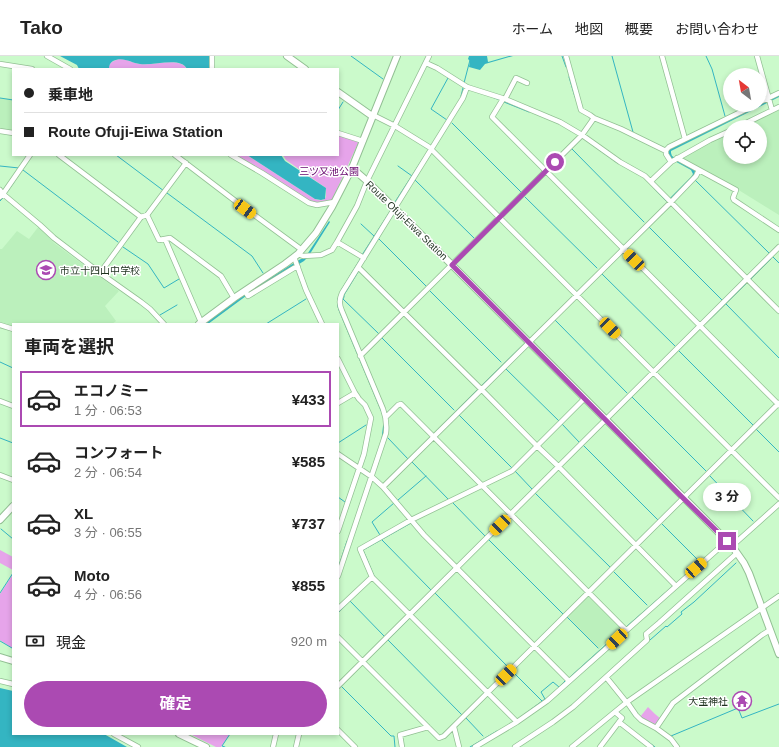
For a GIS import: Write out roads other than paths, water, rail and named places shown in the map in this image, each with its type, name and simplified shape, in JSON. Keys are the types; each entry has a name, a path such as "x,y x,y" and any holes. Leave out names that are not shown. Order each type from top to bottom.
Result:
{"main road":[{"path":"287,56 304,68"},
{"path":"200,323 234,298 246,293 298,256 316,233 352,168 397,56"},
{"path":"339,93 373,115"},
{"name":"Route Ofuji-Eiwa Station","path":"352,168 395,208 732,546 749,573 779,654"},
{"path":"0,520 12,507"},
{"path":"0,657 12,661"},
{"path":"181,735 206,747"}],"street":[{"path":"48,56 68,68"},
{"path":"212,56 212,68"},
{"path":"176,156 234,200 298,256 321,255 332,250 357,206 367,181 429,56"},
{"path":"566,56 581,110 594,118 621,129 666,152 674,160 699,170 736,190 733,196 734,200 779,230"},
{"path":"662,56 685,139"},
{"path":"757,56 772,110"},
{"path":"426,63 437,68 467,87 504,99 560,122 582,135 614,158 645,176 779,311"},
{"path":"0,64 26,68"},
{"path":"339,638 439,738 444,736 779,404 492,117 516,78 527,83"},
{"path":"339,573 372,477 387,427 386,417 339,305 339,301 342,293 463,98 467,87"},
{"path":"769,101 779,93"},
{"path":"752,120 779,107"},
{"path":"666,152 670,147 741,112"},
{"path":"373,115 395,126 431,150 779,498"},
{"path":"360,356 546,172 582,135 594,118"},
{"path":"0,131 12,133"},
{"path":"339,133 363,141"},
{"path":"650,181 674,160 723,134"},
{"path":"29,156 1,194 54,238 150,309 163,323"},
{"path":"60,156 141,217"},
{"path":"233,156 309,203 318,205 334,202"},
{"path":"100,273 141,217 147,215 186,163"},
{"path":"383,487 671,202 696,176 699,170"},
{"path":"147,215 159,240 170,238 221,276 234,298"},
{"path":"165,239 200,323"},
{"path":"337,242 364,258"},
{"path":"339,685 779,247"},
{"path":"298,256 298,266 306,290 322,323"},
{"path":"246,293 248,296 298,266"},
{"path":"358,267 676,586"},
{"path":"0,325 12,330"},
{"path":"339,361 354,393 365,405 371,418 364,454 339,528"},
{"path":"339,402 354,393"},
{"path":"517,722 372,577 360,549 411,520 512,471 585,398"},
{"path":"0,401 12,406"},
{"path":"386,417 398,405 402,404 626,630"},
{"path":"339,455 372,477 383,487 424,535 569,681"},
{"path":"0,475 12,480"},
{"path":"732,546 779,504"},
{"path":"475,747 517,722 547,701 727,541"},
{"path":"515,747 573,707 647,640 646,634 737,553"},
{"path":"339,608 372,577"},
{"path":"572,747 627,702 779,596"},
{"path":"656,728 673,703 770,630"},
{"path":"773,637 779,634"},
{"path":"606,677 636,715 671,739 677,747"},
{"path":"0,681 12,684"},
{"path":"600,747 622,718 615,712"},
{"path":"619,722 651,747"},
{"path":"402,747 400,735 428,727"},
{"path":"454,727 459,747"},
{"path":"339,731 355,747"},
{"path":"116,735 138,747"},
{"path":"273,747 276,735"},
{"path":"297,747 299,735"}],"water":[{"path":"60,56 210,56 211,68 186,68 184,65 173,62 140,64 120,59 112,62 109,68 78,68 77,65"},
{"path":"469,56 487,56 488,62 513,56 485,64 480,70 469,67"},
{"path":"779,95 779,97 767,103 767,101"},
{"path":"745,112 749,112 733,120 729,120"},
{"path":"723,123 723,125 671,151 672,156 695,171 694,176 671,199 670,198 693,174 691,170 671,159 668,155 668,151"},
{"path":"249,156 282,156 285,161 326,188 325,199 315,199"},
{"path":"329,221 330,222 304,261 246,296 209,323 206,323 250,291 297,261 303,259"},
{"path":"0,688 12,691 12,735 106,735 127,747 0,747"}],"waterway":[{"path":"351,56 383,79"},
{"path":"562,56 566,67"},
{"path":"612,56 633,132"},
{"path":"706,56 712,69 725,116"},
{"path":"464,83 470,60"},
{"path":"569,77 575,97"},
{"path":"447,120 431,109 448,78"},
{"path":"461,96 463,88"},
{"path":"492,97 500,100"},
{"path":"0,98 12,100"},
{"path":"339,108 343,102"},
{"path":"504,102 529,112"},
{"path":"452,123 521,192"},
{"path":"583,138 616,162"},
{"path":"572,149 644,222"},
{"path":"117,156 164,191"},
{"path":"395,202 424,157"},
{"path":"0,166 19,168"},
{"path":"398,166 412,176"},
{"path":"23,170 118,242"},
{"path":"415,180 474,238"},
{"path":"695,180 769,253"},
{"path":"7,192 14,182"},
{"path":"652,186 666,201"},
{"path":"167,193 252,256 263,273"},
{"path":"525,197 597,268"},
{"path":"0,201 3,198"},
{"path":"362,255 391,210"},
{"path":"361,224 374,236"},
{"path":"649,227 722,300"},
{"path":"379,239 426,286"},
{"path":"123,247 148,264 164,288 179,279"},
{"path":"773,257 779,263"},
{"path":"342,289 361,258"},
{"path":"751,279 771,259"},
{"path":"358,272 343,299 379,334"},
{"path":"602,274 675,346"},
{"path":"704,325 747,283"},
{"path":"430,291 501,362"},
{"path":"339,296 339,310 383,415"},
{"path":"268,323 306,299"},
{"path":"726,304 779,358"},
{"path":"160,315 177,305"},
{"path":"555,320 627,393"},
{"path":"382,338 454,410"},
{"path":"482,385 524,344"},
{"path":"679,351 754,426"},
{"path":"0,362 12,368"},
{"path":"506,369 559,421"},
{"path":"434,433 477,390"},
{"path":"632,397 707,472"},
{"path":"459,415 512,468"},
{"path":"382,439 384,422"},
{"path":"562,424 579,442"},
{"path":"339,442 366,425"},
{"path":"756,429 779,452"},
{"path":"388,438 408,459 430,437"},
{"path":"0,438 12,443"},
{"path":"583,445 659,521"},
{"path":"412,462 449,500"},
{"path":"515,471 532,489"},
{"path":"398,500 426,476"},
{"path":"710,476 753,521"},
{"path":"514,514 540,488"},
{"path":"535,493 610,567"},
{"path":"339,498 345,502"},
{"path":"380,535 372,522 394,503"},
{"path":"453,503 485,536"},
{"path":"460,567 510,519"},
{"path":"374,576 363,550 411,523"},
{"path":"662,524 698,560"},
{"path":"1,529 12,538"},
{"path":"382,540 431,590"},
{"path":"489,540 563,614"},
{"path":"339,566 347,541"},
{"path":"650,640 682,614 681,612 736,563"},
{"path":"413,614 456,571"},
{"path":"614,572 647,605"},
{"path":"0,593 12,575"},
{"path":"626,627 673,586"},
{"path":"339,612 360,591"},
{"path":"435,593 509,668"},
{"path":"350,601 384,636"},
{"path":"567,617 598,648"},
{"path":"372,655 409,619"},
{"path":"570,677 621,631"},
{"path":"388,640 462,715"},
{"path":"0,641 12,648"},
{"path":"513,672 542,701"},
{"path":"518,719 545,699 541,692 553,682 559,687 565,681"},
{"path":"341,686 391,736 394,736 395,747"},
{"path":"671,736 738,708 742,718 779,704"},
{"path":"466,718 483,736"},
{"path":"470,747 497,731"},
{"path":"225,747 222,746 229,735"},
{"path":"647,741 655,747"}],"place":[{"name":"市立十四山中学校","path":"46,270"},
{"name":"大宝神社","path":"742,701"}],"park label":[{"name":"三ツ又池公園","path":"329,171"}]}
